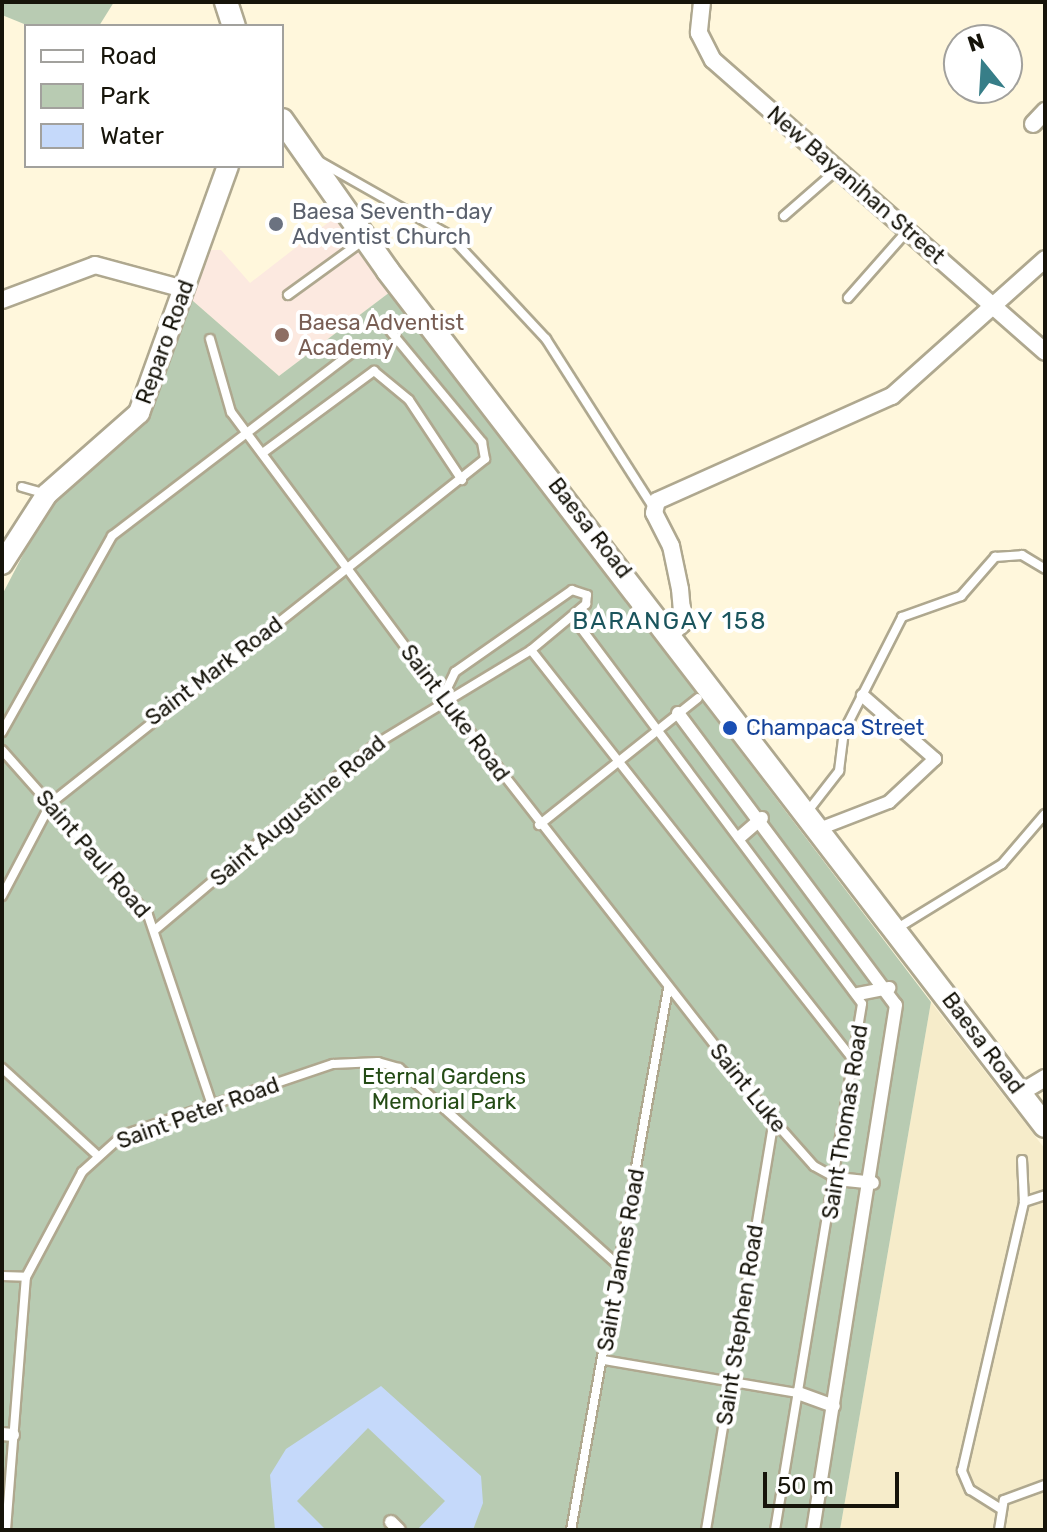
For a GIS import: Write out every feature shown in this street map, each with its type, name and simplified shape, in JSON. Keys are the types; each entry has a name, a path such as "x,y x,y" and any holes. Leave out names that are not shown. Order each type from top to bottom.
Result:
{"main road":[{"path":"226,2 233,24"},
{"name":"Baesa Road","path":"284,123 309,164 365,239 672,633 1045,1126"}],"street":[{"name":"New Bayanihan Street","path":"702,2 699,33 713,60 840,167 1045,352"},
{"path":"1033,124 1045,111"},
{"name":"Reparo Road","path":"2,564 47,494 139,413 227,168"},
{"path":"672,633 683,623 680,589 653,508 881,403 1045,259"},
{"path":"2,300 95,265 184,289"},
{"path":"813,820 889,802 935,759 863,696"},
{"path":"678,713 762,818 889,988 896,1005 873,1183 813,1530"},
{"path":"740,837 762,818"},
{"path":"858,994 889,988"},
{"path":"1020,1093 1045,1078"},
{"path":"837,1179 873,1183"},
{"path":"798,1393 834,1406"}],"lane":[{"path":"309,164 321,160 449,235 546,339 653,508"},
{"path":"784,216 840,167"},
{"path":"848,298 908,230"},
{"path":"288,295 365,239"},
{"name":"Saint Mark Road","path":"2,896 51,803 485,459 482,442 391,332"},
{"name":"Saint Luke Road","path":"210,339 231,412 264,452 539,825 668,989"},
{"path":"2,732 112,536 351,353"},
{"path":"264,452 374,371 409,400 462,480"},
{"path":"22,487 47,494"},
{"path":"813,820 839,771 844,731 907,613 961,596 995,557 1022,555 1045,569"},
{"path":"580,588 588,600 531,650 471,691 443,697 455,672 580,588"},
{"name":"Saint Thomas Road","path":"572,616 654,732 740,837 858,994 855,1062 837,1179 775,1530"},
{"path":"531,650 855,1062"},
{"name":"Saint Augustine Road","path":"156,929 376,744 443,697"},
{"path":"539,825 698,698"},
{"name":"Saint Paul Road","path":"2,750 51,803 156,929 212,1105"},
{"path":"896,929 1002,864 1045,814"},
{"name":"Saint Luke","path":"668,989 814,1166 837,1179"},
{"name":"Saint James Road","path":"571,1530 604,1360 668,989"},
{"name":"Saint Peter Road","path":"6,1530 8,1434 26,1277 96,1154 123,1135 333,1064 399,1068 618,1265"},
{"path":"2,1068 96,1154"},
{"name":"Saint Stephen Road","path":"706,1530 774,1121"},
{"path":"1001,1509 970,1490 962,1471 1024,1202 1022,1160"},
{"path":"1024,1202 1045,1195"},
{"path":"2,1276 26,1277"},
{"path":"604,1360 798,1393"},
{"path":"999,1530 1001,1509 1007,1497 1045,1485"}],"shaded area":[{"name":"Baesa Adventist Academy","path":"334,218 390,292 279,376 185,294 203,250 221,250 250,283"},
{"path":"931,1002 1045,1149 1045,1530 840,1530"}],"green space":[{"path":"2,2 114,2 100,24 24,24 2,15"},
{"name":"Eternal Gardens Memorial Park","path":"390,292 931,1002 840,1530 2,1530 2,595 52,499 143,418 185,294 279,376"}],"water":[{"path":"381,1386 481,1476 483,1503 473,1530 417,1530 445,1501 368,1428 297,1501 326,1530 275,1530 270,1475 286,1449"}],"place":[{"name":"Baesa Seventh-day Adventist Church","path":"276,224"},
{"name":"Baesa Adventist Academy","path":"282,335"},
{"name":"Champaca Street","path":"730,728"}],"district":[{"name":"BARANGAY 158","path":"670,622"}]}
